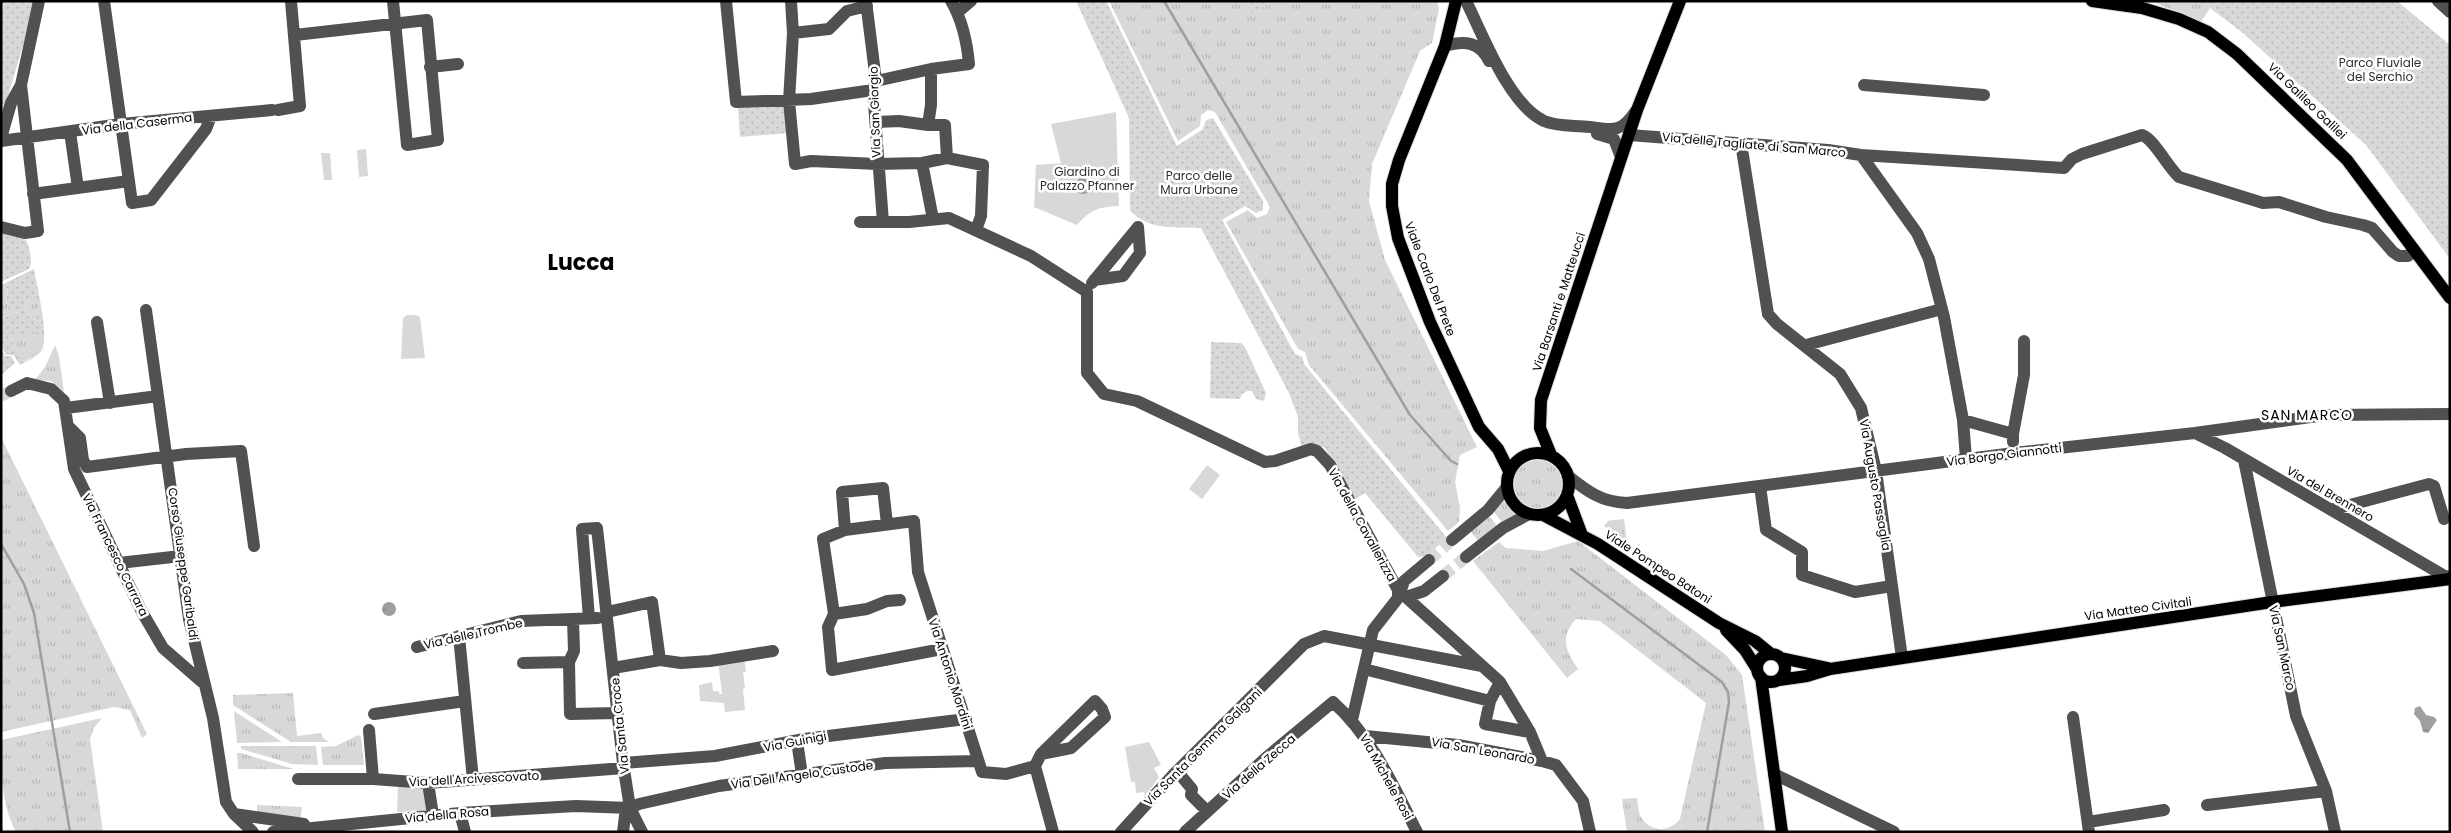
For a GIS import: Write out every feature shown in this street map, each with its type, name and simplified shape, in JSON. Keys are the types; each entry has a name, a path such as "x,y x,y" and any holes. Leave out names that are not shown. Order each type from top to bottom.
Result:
{"main road":[{"name":"Viale Carlo Del Prete","path":"1456,1 1446,46 1395,172 1392,195 1393,222 1430,322 1479,427 1498,450 1509,471"},
{"name":"Via Barsanti e Matteucci","path":"1551,455 1540,428 1541,400 1637,110 1680,1"},
{"name":"Via Galileo Galilei","path":"2092,1 2167,14 2196,26 2222,42 2309,121 2347,160 2450,298"},
{"path":"1567,495 1559,508 1543,515 1529,514 1514,505 1506,488 1509,471 1525,455 1538,452 1551,455 1562,464 1568,476 1567,495 1582,535"},
{"name":"Viale Pompeo Batoni","path":"1543,515 1582,535 1719,623 1755,641 1776,656"},
{"name":"Via Matteo Civitali","path":"1778,680 1807,676 1830,669 1902,658 2272,602 2449,578"},
{"name":"Viale Pompeo Batoni","path":"1719,623 1745,650 1759,673"},
{"path":"1767,725 1778,680 1785,668 1776,656 1761,659 1759,673 1782,832"},
{"name":"Via Matteo Civitali","path":"1776,656 1830,669"},
{"path":"1759,673 1768,682 1778,680"}],"street":[{"path":"1,140 11,104 20,85 39,1"},
{"path":"104,1 132,203 151,200 206,129 211,116"},
{"path":"291,1 295,35 396,25 427,20 438,140 407,145 396,25 393,1"},
{"path":"726,1 736,102 790,101 874,85 931,69 969,64 967,44 955,7 971,1"},
{"path":"791,1 793,33 790,101 795,164 811,161 877,164 922,163 947,158 983,165 981,216 976,230"},
{"name":"Via Barsanti e Matteucci","path":"1466,1 1513,94 1537,117 1552,123 1614,130 1626,125 1637,110"},
{"path":"2438,1 2450,12"},
{"path":"793,33 829,29 847,11 866,4"},
{"name":"Via San Giorgio","path":"866,4 877,122 877,164 883,222"},
{"name":"Via della Caserma","path":"1,140 122,124 300,106 295,35"},
{"path":"1446,46 1463,42 1481,49 1507,97 1531,121 1560,132 1608,136 1616,142 1621,157"},
{"path":"430,65 458,64"},
{"path":"928,125 931,104 931,69"},
{"path":"6,228 25,233 38,231 20,85"},
{"path":"1864,85 1984,95"},
{"path":"877,122 899,121 945,125 947,158"},
{"path":"70,132 78,188"},
{"name":"Via delle Tagliate di San Marco","path":"1629,135 1828,150 1861,155 1920,238 1929,259 1942,308 1962,420 1966,459"},
{"path":"1861,155 2064,168 2072,159 2082,154 2142,136 2149,139 2168,168 2178,176 2263,203 2279,202 2326,217 2364,224 2372,228 2399,256 2408,256 2414,250"},
{"name":"Via Augusto Passaglia","path":"1741,143 1768,314 1840,374 1854,393 1865,419 1876,471 1902,658"},
{"path":"922,163 934,219"},
{"path":"33,194 129,181"},
{"path":"860,222 948,218 1032,256 1087,292 1094,280"},
{"name":"Via della Cavallerizza","path":"1087,292 1087,373 1104,394 1138,401 1265,462 1275,462 1311,449 1317,450 1330,465 1403,594"},
{"path":"1806,345 1942,308"},
{"name":"Corso Giuseppe Garibaldi","path":"146,310 189,619 202,682 212,718 226,802 234,814"},
{"path":"97,322 110,403"},
{"path":"2014,453 2013,434 2024,375 2024,341"},
{"path":"12,390 26,382 46,387 61,396 66,408 158,396"},
{"name":"Via Francesco Carrara","path":"66,408 74,469 142,612 163,648 202,682"},
{"name":"Via Borgo Giannotti","path":"1568,476 1587,492 1614,502 1629,503 2014,453 2195,433 2325,415 2450,414"},
{"path":"1962,420 2013,434"},
{"path":"68,426 80,438 83,460 87,467 167,457 241,451 254,546"},
{"name":"Via del Brennero","path":"2195,433 2449,578"},
{"name":"Via San Marco","path":"2244,460 2296,716 2326,791 2335,832"},
{"path":"2331,510 2429,484 2434,486 2444,519"},
{"path":"1760,486 1766,530 1802,552 1802,575 1855,592 1892,586"},
{"path":"846,530 842,492 883,488 887,524 846,530 823,539 834,614 828,627 832,670 942,649"},
{"path":"1452,540 1488,510 1506,488"},
{"path":"1466,557 1503,528 1529,514"},
{"name":"Via Antonio Mordini","path":"887,524 914,521 918,572 978,761"},
{"name":"Via Santa Croce","path":"589,618 582,529 598,528 628,808 642,832"},
{"path":"119,563 181,556"},
{"path":"1352,720 1373,630 1403,594 1404,581 1429,560"},
{"path":"1403,594 1424,591 1442,576"},
{"path":"1403,594 1500,682 1530,732 1542,761 1556,765 1577,792 1583,802 1590,832"},
{"path":"834,614 867,609 900,600"},
{"name":"Via delle Trombe","path":"417,647 521,621 589,618 608,615 652,602 660,660"},
{"path":"573,619 574,650 569,662 570,714 618,713"},
{"path":"459,636 474,780"},
{"name":"Via Santa Gemma Galgani","path":"1121,832 1177,771 1304,644 1324,636 1371,644 1486,669"},
{"path":"613,668 660,660 681,663 710,661 772,651"},
{"path":"523,663 569,662"},
{"path":"1364,670 1490,701"},
{"path":"1500,682 1490,701 1485,724 1530,732"},
{"path":"374,714 465,701"},
{"path":"1041,754 1071,748 1105,717 1102,709 1095,701 1041,754 1035,766 1053,832"},
{"name":"Via Michele Rosi","path":"1333,702 1365,736 1417,832"},
{"name":"Via della Zecca","path":"1185,832 1333,702"},
{"path":"2073,717 2088,827 2164,810"},
{"name":"Via Guinigi","path":"624,766 715,756 797,741 966,719"},
{"path":"369,730 373,779"},
{"name":"Via San Leonardo","path":"1365,736 1458,745 1542,761"},
{"path":"797,741 802,775"},
{"path":"978,761 982,772 989,774 1006,774 1035,766"},
{"name":"Via Dell Angelo Custode","path":"576,806 628,808 719,786 884,764 978,761"},
{"name":"Via dell'Arcivescovato","path":"298,779 373,779 428,783 624,766"},
{"path":"1177,771 1192,789 1187,798 1207,812"},
{"path":"1774,774 1894,832"},
{"path":"428,783 433,815"},
{"path":"2207,805 2326,791"},
{"name":"Via della Rosa","path":"273,832 318,827 381,826 433,815 576,806"},
{"path":"623,832 628,808"},
{"path":"460,813 465,832"},
{"path":"234,814 318,827"},
{"path":"234,814 251,830 268,832"}],"green space":[{"path":"1,1 36,1 1,120"},
{"name":"Parco delle Mura Urbane","path":"1076,1 1106,1 1177,146 1203,129 1206,120 1213,118 1263,201 1263,210 1256,213 1245,206 1222,220 1295,354 1302,357 1304,364 1447,538 1426,556 1418,557 1365,493 1355,499 1325,448 1314,445 1302,448 1298,433 1298,417 1289,393 1201,228 1154,225 1137,217 1130,210 1129,118"},
{"path":"1109,1 1437,1 1439,9 1432,43 1420,51 1372,164 1369,201 1385,260 1477,447 1460,455 1455,482 1460,508 1459,522 1448,531 1309,365 1305,352 1298,349 1226,222 1248,210 1257,218 1267,214 1270,207 1215,112 1208,110 1201,115 1200,126 1178,141"},
{"path":"1245,1 1276,1 1251,13"},
{"path":"2151,1 2193,1 2210,8 2201,22"},
{"name":"Parco Fluviale del Serchio","path":"2193,1 2397,1 2450,45 2450,259 2366,145 2243,33 2210,8"},
{"path":"786,104 788,133 740,137 738,107"},
{"name":"Giardino di Palazzo Pfanner","path":"1116,112 1119,206 1095,210 1077,225 1034,207 1036,165 1061,163 1051,124"},
{"path":"366,149 368,176 359,177 357,150"},
{"path":"321,153 330,153 332,180 324,180"},
{"path":"1,233 21,237 27,242 31,265 29,269 1,282"},
{"path":"34,269 40,298 44,342 42,350 40,352 35,357 20,365 13,355 6,355 1,346 1,316 6,317 17,312 6,303 8,288 1,290 1,285","holes":["30,298 37,299 40,305 37,313 30,315 24,309","37,331 42,335 41,340 43,344 38,354 23,362 11,338"]},
{"path":"8,287 6,303 17,312 6,317 1,316 1,290"},
{"path":"30,298 37,298 40,305 37,313 30,315 24,309"},
{"path":"407,315 420,317 425,358 401,359 403,318"},
{"path":"37,331 42,335 43,344 38,354 22,362 11,337"},
{"path":"1211,342 1241,343 1245,347 1266,393 1264,401 1256,399 1252,391 1242,394 1240,399 1210,398"},
{"path":"55,345 59,356 64,392 51,381 35,380 45,367"},
{"path":"1,348 5,356 11,356 15,363 1,375"},
{"path":"1,437 147,734 142,738 130,710 114,707 1,732"},
{"path":"1538,460 1547,462 1555,467 1560,475 1562,484 1560,493 1555,501 1547,506 1538,508 1529,506 1521,501 1516,493 1514,484 1516,475 1521,467 1529,462"},
{"path":"1207,465 1220,475 1202,499 1189,489"},
{"path":"1502,499 1517,517 1503,524 1492,509"},
{"path":"1488,515 1499,528 1480,543 1470,531"},
{"path":"1624,519 1627,543 1604,526 1608,521"},
{"path":"1578,541 1726,655 1742,675 1765,832 1627,832 1622,799 1637,798 1641,817 1649,826 1660,829 1666,828 1680,819 1706,703 1600,621 1576,619 1571,626 1566,638 1566,644 1567,650 1578,669 1567,678 1473,561 1499,542 1506,548 1543,551"},
{"path":"744,657 746,672 743,672 745,710 725,712 724,703 700,701 699,685 712,682 713,691 719,691 719,694 722,694 718,661"},
{"path":"293,693 297,736 321,733 323,738 329,742 291,742 233,705 233,695"},
{"path":"234,711 282,742 237,743"},
{"path":"102,718 94,728 90,739 103,832 16,832 7,810 5,799 1,740"},
{"path":"358,735 361,737 364,765 323,765 321,747 336,746"},
{"path":"1149,742 1161,765 1154,768 1159,777 1145,797 1144,792 1136,793 1135,782 1131,782 1125,747"},
{"path":"241,746 316,746 318,765 292,764 241,749"},
{"path":"237,753 241,753 293,769 238,769"},
{"path":"398,784 424,785 428,811 397,812"},
{"path":"257,805 302,807 301,817 290,818 257,812"}],"water":[{"path":"1083,178 1091,186 1083,194 1075,186"},
{"path":"386,602 392,602 396,609 392,616 386,616 382,612 382,606"},
{"path":"2420,706 2426,715 2437,720 2428,733 2423,732 2420,721 2414,714 2415,708"}],"waterway":[{"path":"1164,1 1410,415 1451,461 1457,464"},
{"path":"1,544 24,584 34,613 70,832"},
{"path":"1571,569 1722,682 1728,692 1729,702 1707,832"}],"tunnel":[{"path":"1,396 11,391"},
{"path":"1429,560 1452,540"},
{"path":"1443,576 1466,557"}],"district":[{"name":"Lucca","path":"581,262"},
{"name":"SAN MARCO","path":"2307,415"}]}
